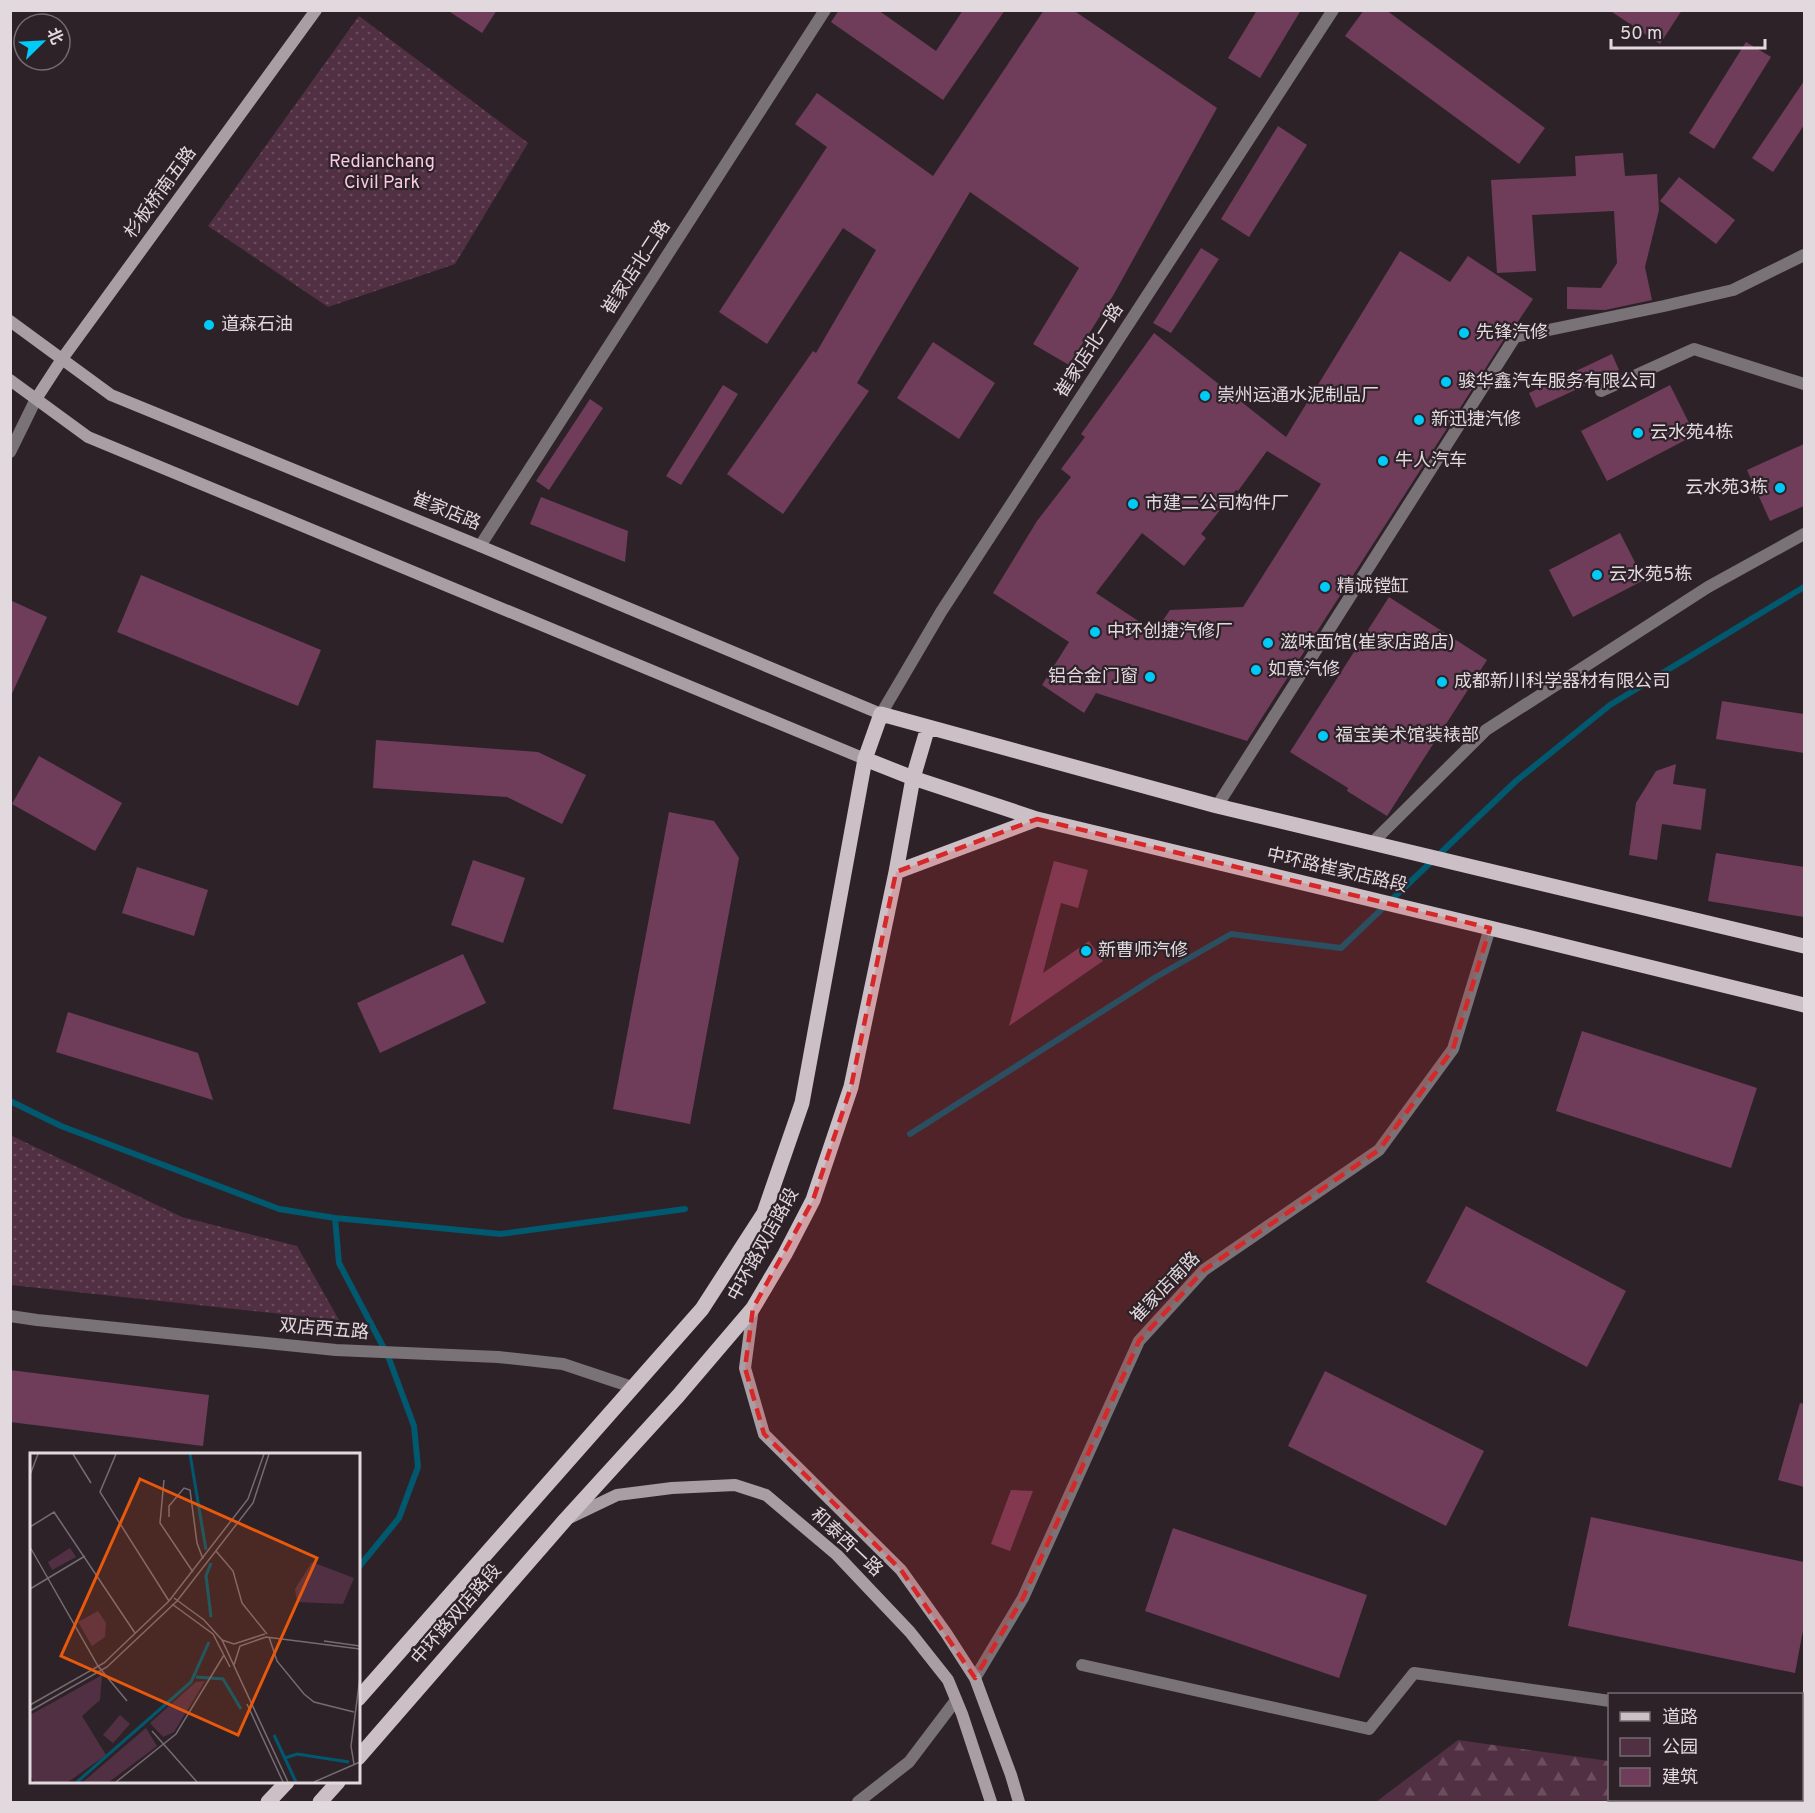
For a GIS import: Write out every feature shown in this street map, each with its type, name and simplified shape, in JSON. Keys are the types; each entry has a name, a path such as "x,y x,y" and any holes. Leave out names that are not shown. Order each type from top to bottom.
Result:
{"main road":[{"name":"杉板桥南五路","path":"36,399 62,359 316,10"},
{"name":"崔家店路","path":"10,321 111,395 881,714"},
{"path":"10,380 88,437 865,759"},
{"name":"中环路崔家店路段","path":"881,714 1217,806 1804,946"},
{"name":"中环路双店路段","path":"360,1697 702,1309 764,1213 802,1102 865,759 881,714"},
{"name":"中环路双店路段","path":"360,1756 753,1308 785,1254 813,1200 850,1087 896,872 913,778 928,727"},
{"name":"中环路崔家店路段","path":"865,759 913,778 1037,819 1804,1005"},
{"path":"896,872 1037,819"},
{"name":"和泰西一路","path":"753,1308 745,1368 764,1434 901,1570 946,1633 975,1678 1011,1775 1018,1803"},
{"name":"和泰西一路","path":"565,1520 616,1495 661,1489 735,1485 766,1495 837,1555 910,1632 948,1680 991,1803"},
{"path":"268,1803 285,1783"},
{"path":"320,1803 337,1783"}],"street":[{"name":"崔家店北二路","path":"480,546 825,10"},
{"name":"崔家店北一路","path":"881,714 947,602 1334,10"},
{"path":"1217,806 1515,337 1732,290 1804,255"},
{"path":"1601,392 1694,349 1804,384"},
{"path":"10,452 36,399"},
{"path":"1371,844 1486,730 1708,587 1804,534"},
{"name":"崔家店南路","path":"975,1678 1023,1598 1140,1341 1204,1270 1379,1150 1453,1049 1490,928"},
{"name":"双店西五路","path":"10,1316 336,1350 498,1357 563,1364 632,1387"},
{"path":"1082,1665 1369,1729 1414,1673 1608,1701"},
{"path":"858,1803 909,1762 956,1700"}],"highlighted area":[{"path":"1037,819 1490,928 1453,1049 1379,1150 1204,1270 1139,1341 1023,1598 975,1678 901,1570 764,1434 745,1368 753,1308 813,1200 851,1087 896,872"}],"green space":[{"name":"Redianchang Civil Park","path":"359,16 528,143 455,264 328,307 208,226"},
{"path":"10,1135 182,1217 297,1246 339,1320 11,1285"},
{"path":"1458,1740 1608,1761 1608,1801 1761,1801 1761,1802 1376,1802"}],"building":[{"path":"447,10 497,10 482,33"},
{"path":"839,10 878,10 936,51 963,10 1005,10 943,100 831,22"},
{"path":"1044,10 1073,10 1217,108 1114,294 1069,365 1033,344 1079,268 970,192 857,383 869,391 783,514 727,474 813,351 816,353 876,250 843,228 767,344 719,312 827,147 795,124 817,93 933,176"},
{"path":"1257,10 1301,10 1260,78 1228,58"},
{"path":"1364,10 1386,10 1545,128 1519,164 1345,36"},
{"path":"1609,10 1682,10 1660,44"},
{"path":"1746,42 1771,57 1714,149 1689,133"},
{"path":"1804,81 1804,125 1773,172 1752,158"},
{"path":"1278,126 1307,145 1249,237 1221,219"},
{"path":"1623,153 1625,176 1657,174 1659,210 1645,267 1652,300 1605,310 1567,309 1567,287 1601,288 1617,263 1614,211 1532,215 1536,271 1497,273 1491,180 1576,176 1575,156"},
{"path":"1679,177 1735,220 1716,244 1660,201"},
{"path":"1201,248 1219,259 1171,333 1153,323"},
{"path":"1400,251 1450,282 1468,256 1533,299 1508,333 1247,741 1096,693 1084,713 1042,685 1069,642 993,593 1037,521 1071,477 1061,469 1085,437 1081,434 1154,333 1286,437","holes":["1267,451 1321,484 1243,607 1170,610 1155,632 1096,593 1142,533 1184,566 1206,538 1201,534 1236,490 1238,491"]},
{"path":"933,342 995,383 959,439 897,398"},
{"path":"1612,354 1619,370 1536,408 1529,393"},
{"path":"723,385 738,394 681,485 666,476"},
{"name":"云水苑4栋","path":"1670,385 1695,435 1607,481 1581,431"},
{"path":"590,399 603,408 549,490 536,481"},
{"name":"云水苑3栋","path":"1804,444 1804,506 1770,521 1747,470"},
{"path":"541,497 628,531 625,562 530,524"},
{"name":"云水苑5栋","path":"1620,533 1644,580 1573,617 1549,570"},
{"path":"141,575 321,650 298,706 117,632"},
{"path":"1389,597 1487,660 1387,816 1347,791 1348,788 1290,752"},
{"path":"10,600 47,617 10,698"},
{"path":"1722,701 1804,714 1804,753 1716,739"},
{"path":"376,740 538,752 586,775 562,824 507,797 373,788"},
{"path":"39,756 122,803 95,851 12,804"},
{"path":"1676,764 1673,784 1706,789 1701,830 1662,824 1657,860 1629,855 1636,803 1656,771"},
{"path":"669,812 714,821 739,858 690,1124 613,1109"},
{"path":"1716,853 1804,867 1804,917 1708,901"},
{"path":"473,860 525,878 503,943 451,925"},
{"name":"新曹师汽修","path":"1054,861 1088,870 1078,908 1061,903 1043,973 1089,941 1103,961 1009,1026"},
{"path":"137,867 208,890 194,936 122,913"},
{"path":"463,954 486,1003 380,1053 357,1003"},
{"path":"68,1012 198,1053 213,1100 56,1052"},
{"path":"1582,1031 1757,1088 1731,1168 1556,1111"},
{"path":"1466,1206 1626,1291 1587,1367 1426,1282"},
{"path":"10,1370 209,1395 203,1446 10,1422"},
{"path":"1325,1371 1484,1451 1446,1526 1288,1446"},
{"path":"1800,1403 1804,1404 1804,1487 1778,1480"},
{"path":"1011,1490 1033,1491 1010,1551 991,1544"},
{"path":"1591,1517 1804,1562 1804,1625 1795,1673 1568,1626"},
{"path":"1173,1528 1367,1595 1339,1678 1145,1611"}],"waterway":[{"path":"910,1134 1156,977 1231,934 1341,948 1516,781 1610,705 1804,587"},
{"path":"10,1101 61,1126 279,1209 335,1218 501,1234 685,1209"},
{"path":"335,1218 339,1263 388,1356 414,1426 418,1467 399,1518 360,1566"}],"place":[{"name":"道森石油","path":"209,325"},
{"name":"先锋汽修","path":"1464,333"},
{"name":"骏华鑫汽车服务有限公司","path":"1446,382"},
{"name":"崇州运通水泥制品厂","path":"1205,396"},
{"name":"新迅捷汽修","path":"1419,420"},
{"name":"云水苑4栋","path":"1638,433"},
{"name":"牛人汽车","path":"1383,461"},
{"name":"云水苑3栋","path":"1780,488"},
{"name":"市建二公司构件厂","path":"1133,504"},
{"name":"云水苑5栋","path":"1597,575"},
{"name":"精诚镗缸","path":"1325,587"},
{"name":"中环创捷汽修厂","path":"1095,632"},
{"name":"滋味面馆(崔家店路店)","path":"1268,643"},
{"name":"如意汽修","path":"1256,670"},
{"name":"铝合金门窗","path":"1150,677"},
{"name":"成都新川科学器材有限公司","path":"1442,682"},
{"name":"福宝美术馆装裱部","path":"1323,736"},
{"name":"新曹师汽修","path":"1086,951"}]}
